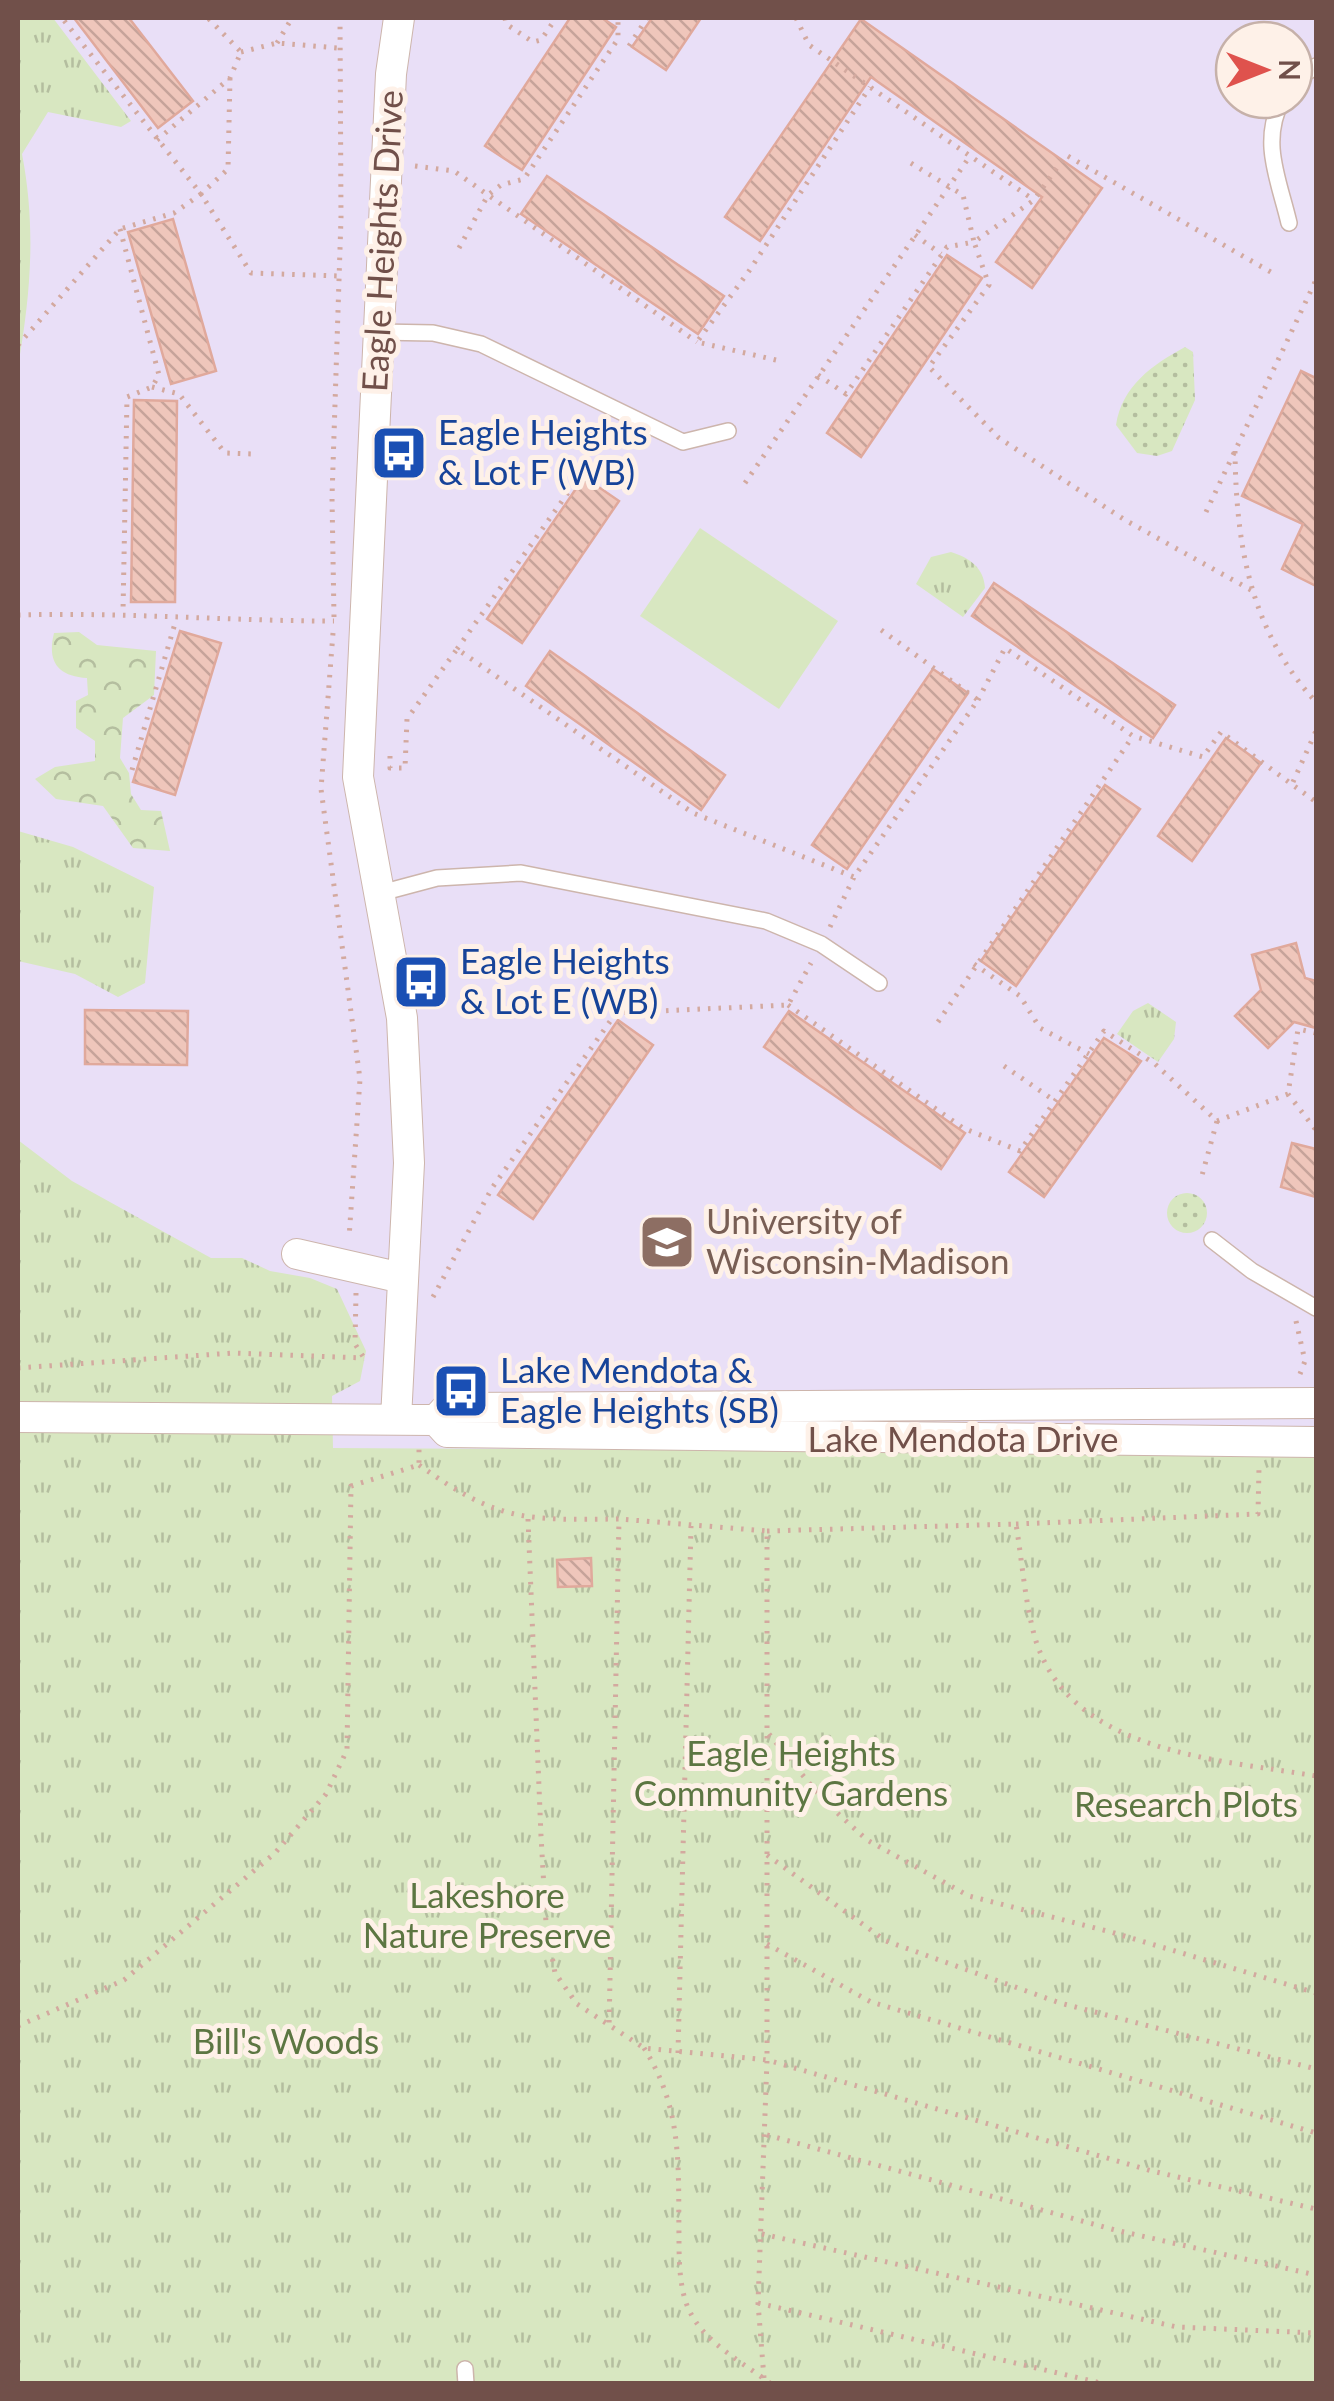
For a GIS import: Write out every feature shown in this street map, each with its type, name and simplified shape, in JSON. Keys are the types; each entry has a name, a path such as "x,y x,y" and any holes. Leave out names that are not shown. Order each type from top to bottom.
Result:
{"street":[{"name":"Eagle Heights Drive","path":"399,18 387,162 358,777 402,1018 409,1162 402,1278 417,1419"},
{"path":"297,1254 402,1278"},
{"name":"Lake Mendota Drive","path":"18,1417 417,1419 447,1408 1316,1403"},
{"name":"Lake Mendota Drive","path":"417,1419 447,1432 560,1435 1316,1442"}],"lane":[{"path":"1273,120 1270,150 1289,223"},
{"path":"379,332 433,333 481,344 682,442 728,431"},
{"path":"377,894 437,878 522,874 766,922 821,944 879,983"},
{"path":"1212,1240 1252,1271 1316,1308"}],"path":[{"path":"62,18 201,194 250,273 339,276"},
{"path":"208,18 241,52"},
{"path":"277,43 292,18"},
{"path":"505,18 506,24 533,42 541,40 556,18"},
{"path":"459,248 488,195 501,185 524,179 618,39 618,18"},
{"path":"796,18 809,46 1034,200"},
{"path":"629,46 643,19"},
{"path":"241,52 277,43 338,48"},
{"path":"18,345 120,228 174,213 228,170 230,78 241,52"},
{"path":"157,140 230,78"},
{"path":"697,342 870,87"},
{"path":"818,376 846,394 948,247 974,242 1034,200 1066,155 1276,275"},
{"path":"745,483 970,156"},
{"path":"387,162 454,171 697,342 776,360"},
{"path":"908,162 962,195 989,285 929,367 999,438 1124,520 1251,590"},
{"path":"120,228 159,375 152,388"},
{"path":"915,235 942,254"},
{"path":"1206,512 1316,280"},
{"path":"123,612 126,396 152,388 179,394 225,452 252,454"},
{"path":"1235,451 1236,525 1251,590 1280,653 1316,702"},
{"path":"390,748 390,768 405,768 408,719 577,480"},
{"path":"18,615 123,612 176,620 334,621"},
{"path":"132,770 176,620"},
{"path":"876,627 978,700"},
{"path":"788,1005 854,877 978,700 1005,648 1133,736 1203,758 1221,732 1316,802"},
{"path":"457,649 692,813 854,877"},
{"path":"1293,782 1316,731"},
{"path":"938,1022 1133,736"},
{"path":"974,964 1020,996 1040,1028 1089,1054"},
{"path":"427,1309 492,1188 616,1013 788,1005 964,1128 1020,1151 1104,1032 1155,1064 1216,1121"},
{"path":"1316,1034 1298,1029 1288,1094 1316,1130"},
{"path":"1004,1066 1055,1101"},
{"path":"1216,1121 1288,1094"},
{"path":"1202,1180 1216,1121"},
{"path":"18,1368 233,1353 364,1358"},
{"path":"417,1419 419,1466"},
{"path":"419,1466 468,1501 528,1520 619,1519 767,1530 1016,1524 1036,1640 1065,1694 1108,1728 1190,1754 1316,1776"},
{"path":"18,2026 124,1980 275,1853 326,1794 347,1750 351,1486 419,1466"},
{"path":"609,2029 619,1519"},
{"path":"528,1520 546,1923 555,1973 577,2004 609,2029 644,2048 767,2060 1152,2170 1316,2208"},
{"path":"678,2053 691,1525"},
{"path":"764,2378 758,2303 767,2135 767,1530"},
{"path":"767,1731 824,1800 868,1840 969,1896 1111,1932 1316,1993"},
{"path":"767,1855 886,1941 1060,2003 1316,2069"},
{"path":"767,1944 870,2002 1316,2133"},
{"path":"644,2048 665,2082 678,2143 679,2264 689,2312 722,2349 771,2384"},
{"path":"767,2135 1115,2230 1316,2275"},
{"path":"762,2234 1177,2327 1316,2333"},
{"path":"758,2303 1105,2384"}],"shaded area":[{"name":"University of Wisconsin-Madison","path":"18,18 1316,18 1316,2383 18,2383"}],"green space":[{"path":"18,18 53,18 131,121 121,127 48,112 22,154 30,260 18,366"},
{"path":"1185,347 1193,352 1195,400 1172,451 1157,456 1137,453 1116,425 1119,411 1140,378"},
{"path":"700,528 838,621 779,709 640,616"},
{"path":"951,552 975,565 984,581 985,588 963,617 916,584 931,557"},
{"path":"79,632 97,645 156,651 154,695 123,718 120,758 129,773 131,794 141,810 161,811 170,851 133,848 103,806 56,799 35,779 55,767 95,761 95,741 76,728 76,701 88,695 87,678 62,670 52,652 54,633"},
{"path":"18,831 73,847 154,887 145,983 118,997 75,974 18,961"},
{"path":"1148,1003 1176,1022 1174,1039 1158,1062 1117,1034 1133,1011"},
{"name":"Lakeshore Nature Preserve","path":"18,1140 72,1181 211,1258 242,1258 270,1271 310,1278 337,1289 366,1351 360,1381 332,1396 333,1448 1316,1453 1316,2383 18,2383"},
{"path":"1187,1193 1201,1199 1207,1213 1201,1227 1187,1233 1173,1227 1167,1213 1173,1199"}],"building":[{"path":"74,18 129,18 193,101 158,128"},
{"path":"570,18 602,18 616,27 522,170 485,146"},
{"path":"652,18 701,18 666,70 632,47"},
{"path":"861,19 1102,188 1032,288 996,262 1042,197 871,77 760,241 725,217"},
{"path":"547,176 724,296 698,334 521,214"},
{"path":"173,219 216,371 171,384 128,232"},
{"path":"947,255 982,278 861,457 827,433"},
{"path":"1301,371 1316,378 1316,586 1282,569 1303,524 1242,496"},
{"path":"134,400 177,401 175,602 131,602"},
{"path":"584,477 619,501 522,643 487,619"},
{"path":"994,583 1175,705 1153,738 972,616"},
{"path":"180,631 221,643 175,795 133,782"},
{"path":"550,651 725,775 701,810 526,686"},
{"path":"933,669 968,693 847,869 812,845"},
{"path":"1226,738 1261,763 1192,861 1158,836"},
{"path":"1105,785 1140,809 1016,986 981,961"},
{"path":"1296,943 1305,978 1316,981 1316,1028 1294,1022 1268,1048 1235,1016 1261,990 1252,955"},
{"path":"85,1010 188,1011 187,1065 85,1064"},
{"path":"789,1011 965,1133 941,1169 764,1047"},
{"path":"618,1020 653,1045 533,1219 498,1195"},
{"path":"1104,1038 1141,1061 1044,1197 1009,1172"},
{"path":"1292,1143 1316,1149 1316,1197 1281,1187"},
{"path":"591,1558 592,1586 558,1587 557,1560"}],"place":[{"name":"Eagle Heights & Lot F (WB)","path":"399,453"},
{"name":"Eagle Heights & Lot E (WB)","path":"421,982"},
{"name":"University of Wisconsin-Madison","path":"667,1242"},
{"name":"Lake Mendota & Eagle Heights (SB)","path":"461,1391"}],"park label":[{"name":"Eagle Heights Community Gardens","path":"791,1774"},
{"name":"Research Plots","path":"1186,1805"},
{"name":"Bill's Woods","path":"286,2042"}]}
